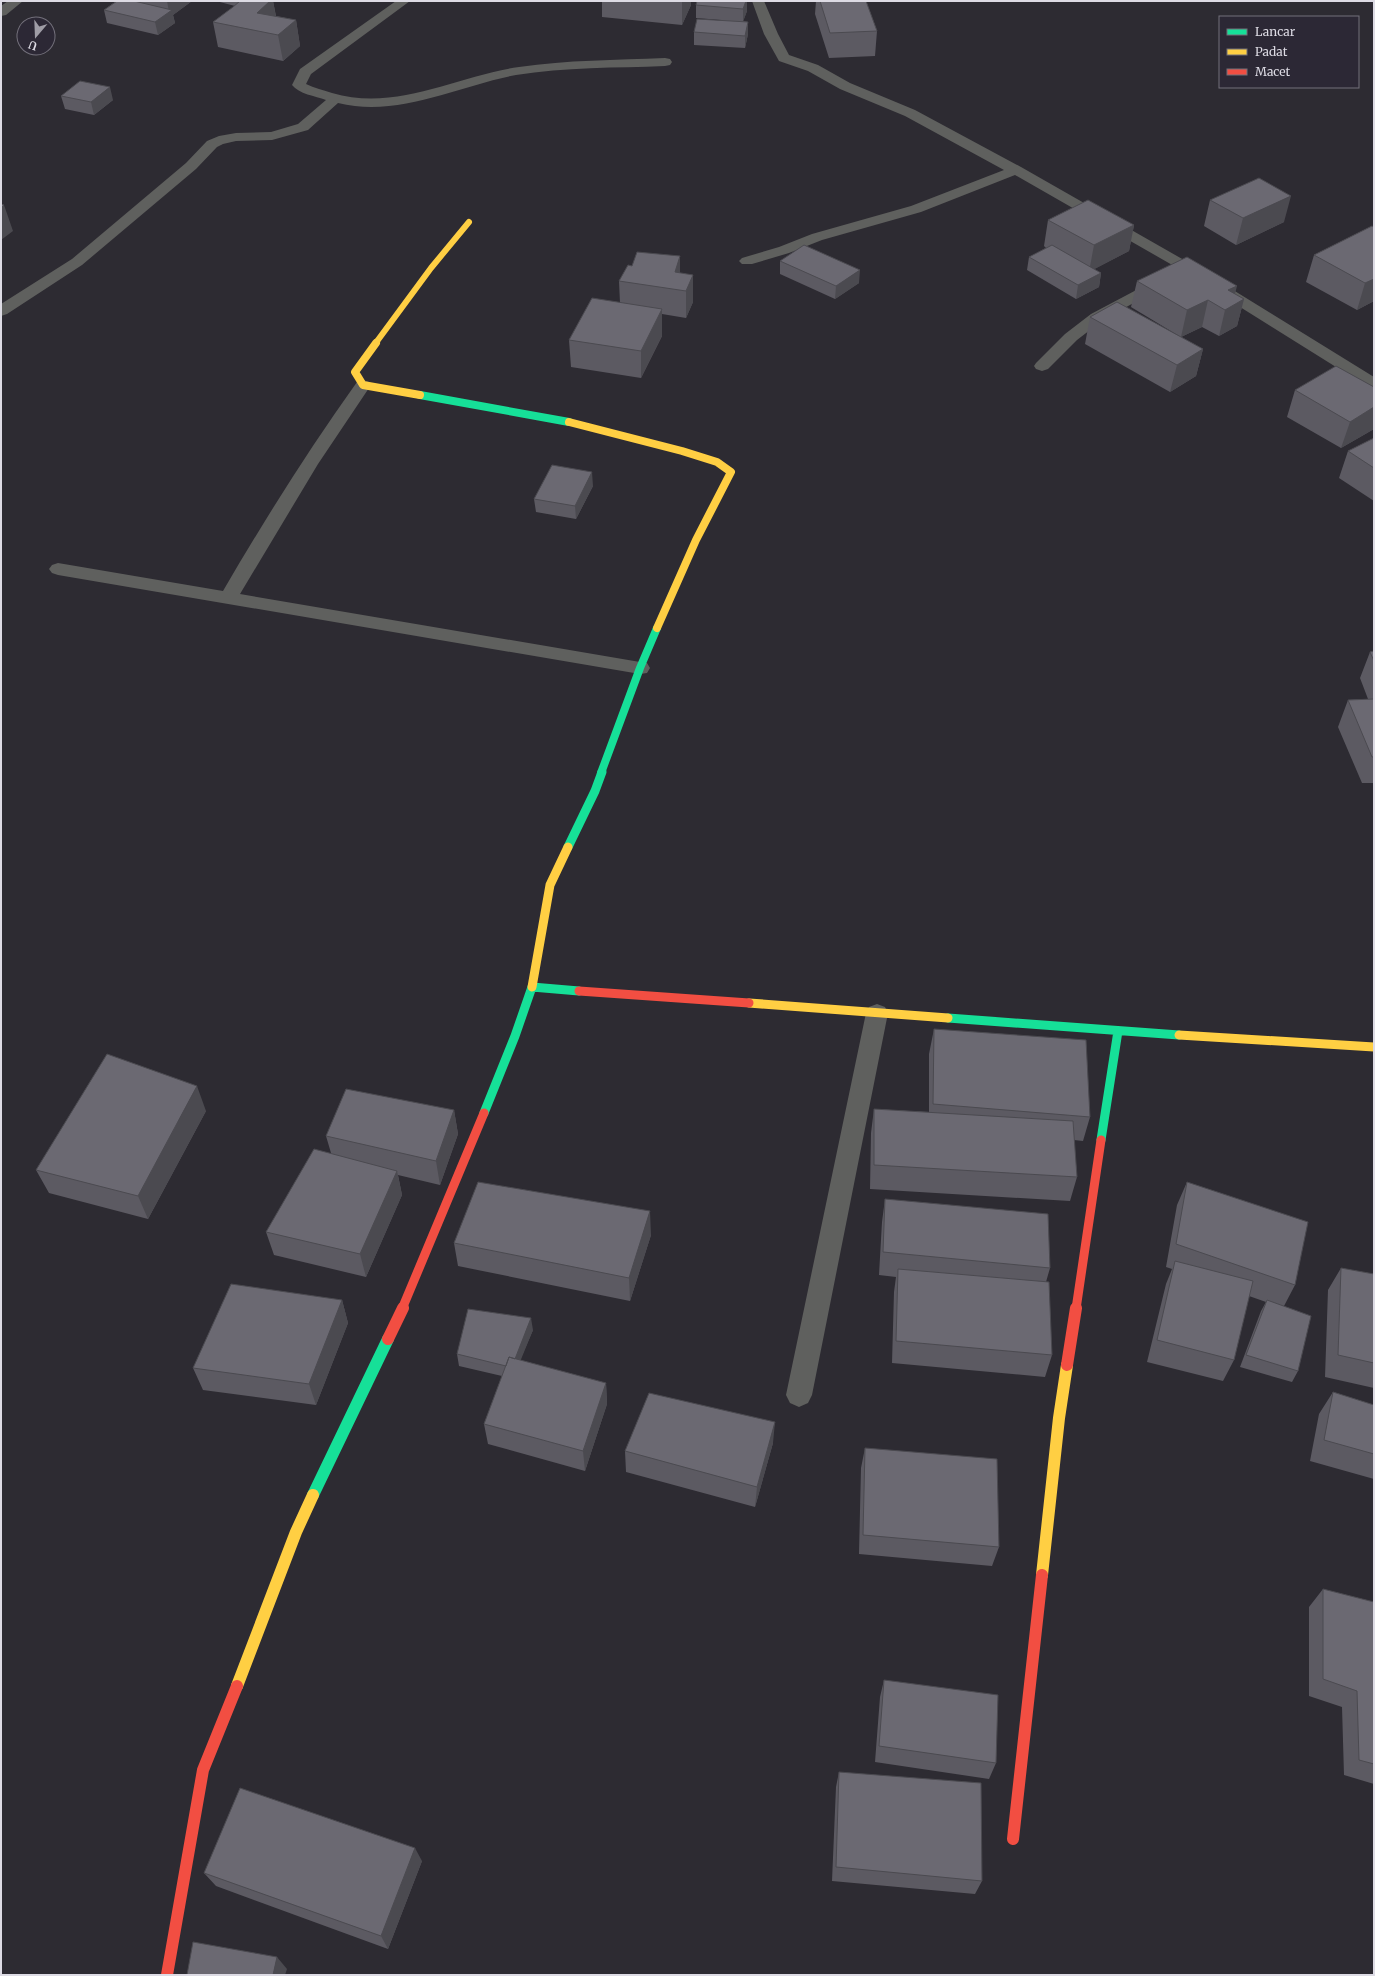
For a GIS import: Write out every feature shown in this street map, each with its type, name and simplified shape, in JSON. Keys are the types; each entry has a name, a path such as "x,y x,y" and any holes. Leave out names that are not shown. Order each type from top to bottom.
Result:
{"street":[{"path":"1,12 17,1"},
{"path":"404,1 305,72 299,85 303,88 335,98 382,104 438,92 516,72 561,66 666,62"},
{"path":"758,1 771,34 784,58 813,68 845,86 910,113 1016,170 1186,267 1374,384"},
{"path":"1,311 77,262 191,166 212,144 219,140 236,137 272,136 303,127 335,98"},
{"path":"747,261 784,250 817,237 916,209 1016,170"},
{"path":"167,1975 203,1770 228,1711 296,1532 414,1284 515,1036 532,987 550,885 595,791 640,668 696,540 731,472 717,462 631,437 560,420 363,385 355,372 431,268 470,222"},
{"path":"1042,366 1071,337 1097,317 1186,267"},
{"path":"228,599 272,521 331,430 363,385"},
{"path":"58,569 640,668"},
{"path":"532,987 1118,1031 1374,1047"},
{"path":"800,1395 877,1013"},
{"path":"1013,1839 1058,1418 1118,1031"}],"building":[{"path":"117,1 134,1 172,10 155,22 104,10"},
{"path":"240,1 270,1 257,13 296,20 278,35 213,22"},
{"path":"697,1 746,1 743,9 696,5"},
{"path":"820,1 866,1 877,31 830,33"},
{"path":"697,19 748,22 745,36 694,32"},
{"path":"80,81 110,87 91,102 61,96"},
{"path":"1259,178 1291,196 1243,218 1210,200"},
{"path":"1088,200 1134,225 1094,245 1048,220"},
{"path":"1372,226 1374,227 1374,279 1365,283 1314,255"},
{"path":"804,245 860,270 836,286 780,261"},
{"path":"1052,245 1101,273 1078,285 1029,257"},
{"path":"637,252 680,256 675,272 693,275 686,291 619,281 628,265 632,266"},
{"path":"1187,257 1237,286 1228,290 1244,299 1225,310 1208,300 1187,310 1137,281"},
{"path":"592,298 662,309 641,351 569,340"},
{"path":"1117,302 1203,349 1177,365 1090,317"},
{"path":"1336,366 1374,387 1374,407 1350,422 1295,390"},
{"path":"1374,438 1374,468 1348,451"},
{"path":"552,465 592,472 575,506 534,499"},
{"path":"1374,651 1374,661 1370,652"},
{"path":"1374,699 1374,757 1372,757 1348,700"},
{"path":"934,1029 1086,1040 1090,1117 933,1104"},
{"path":"107,1054 197,1086 138,1196 36,1170"},
{"path":"346,1089 454,1110 436,1161 326,1136"},
{"path":"874,1109 1073,1121 1077,1177 874,1165"},
{"path":"314,1149 397,1171 360,1254 266,1232"},
{"path":"478,1182 650,1211 629,1278 454,1243"},
{"path":"1187,1182 1308,1222 1295,1285 1176,1244"},
{"path":"885,1199 1048,1214 1050,1268 883,1252"},
{"path":"1175,1261 1253,1281 1234,1360 1157,1340"},
{"path":"1341,1268 1374,1274 1374,1363 1338,1355"},
{"path":"898,1269 1049,1282 1052,1355 896,1341"},
{"path":"231,1284 342,1300 309,1384 193,1368"},
{"path":"1267,1300 1311,1316 1298,1371 1246,1355"},
{"path":"468,1309 531,1318 515,1359 509,1357 506,1366 457,1354"},
{"path":"509,1357 606,1383 583,1451 484,1424"},
{"path":"1333,1392 1374,1405 1374,1454 1324,1440"},
{"path":"649,1393 775,1422 757,1487 625,1451"},
{"path":"865,1448 997,1459 999,1547 863,1535"},
{"path":"1323,1589 1374,1602 1374,1764 1359,1760 1357,1691 1323,1679"},
{"path":"884,1680 998,1695 996,1763 879,1746"},
{"path":"839,1772 981,1783 982,1881 836,1867"},
{"path":"240,1788 415,1848 381,1936 204,1873"},
{"path":"193,1942 277,1957 273,1975 187,1975"}],"traffic: fast":[{"path":"420,395 569,422"},
{"path":"568,847 595,791 640,668 657,628"},
{"path":"484,1113 515,1036 532,987 579,991"},
{"path":"948,1018 1179,1035"},
{"path":"1101,1140 1118,1031"},
{"path":"313,1495 388,1339"}],"traffic: slow":[{"path":"420,395 363,385 355,372 431,268 469,222"},
{"path":"569,422 682,451 717,462 731,472 696,540 657,628"},
{"path":"532,987 550,885 568,847"},
{"path":"749,1003 948,1018"},
{"path":"1179,1035 1374,1047"},
{"path":"1042,1575 1059,1418 1067,1365"},
{"path":"237,1686 296,1532 313,1495"}],"traffic: jam":[{"path":"579,991 749,1003"},
{"path":"388,1339 414,1284 484,1113"},
{"path":"1067,1365 1101,1140"},
{"path":"1013,1839 1042,1575"},
{"path":"167,1975 203,1770 237,1686"}]}
